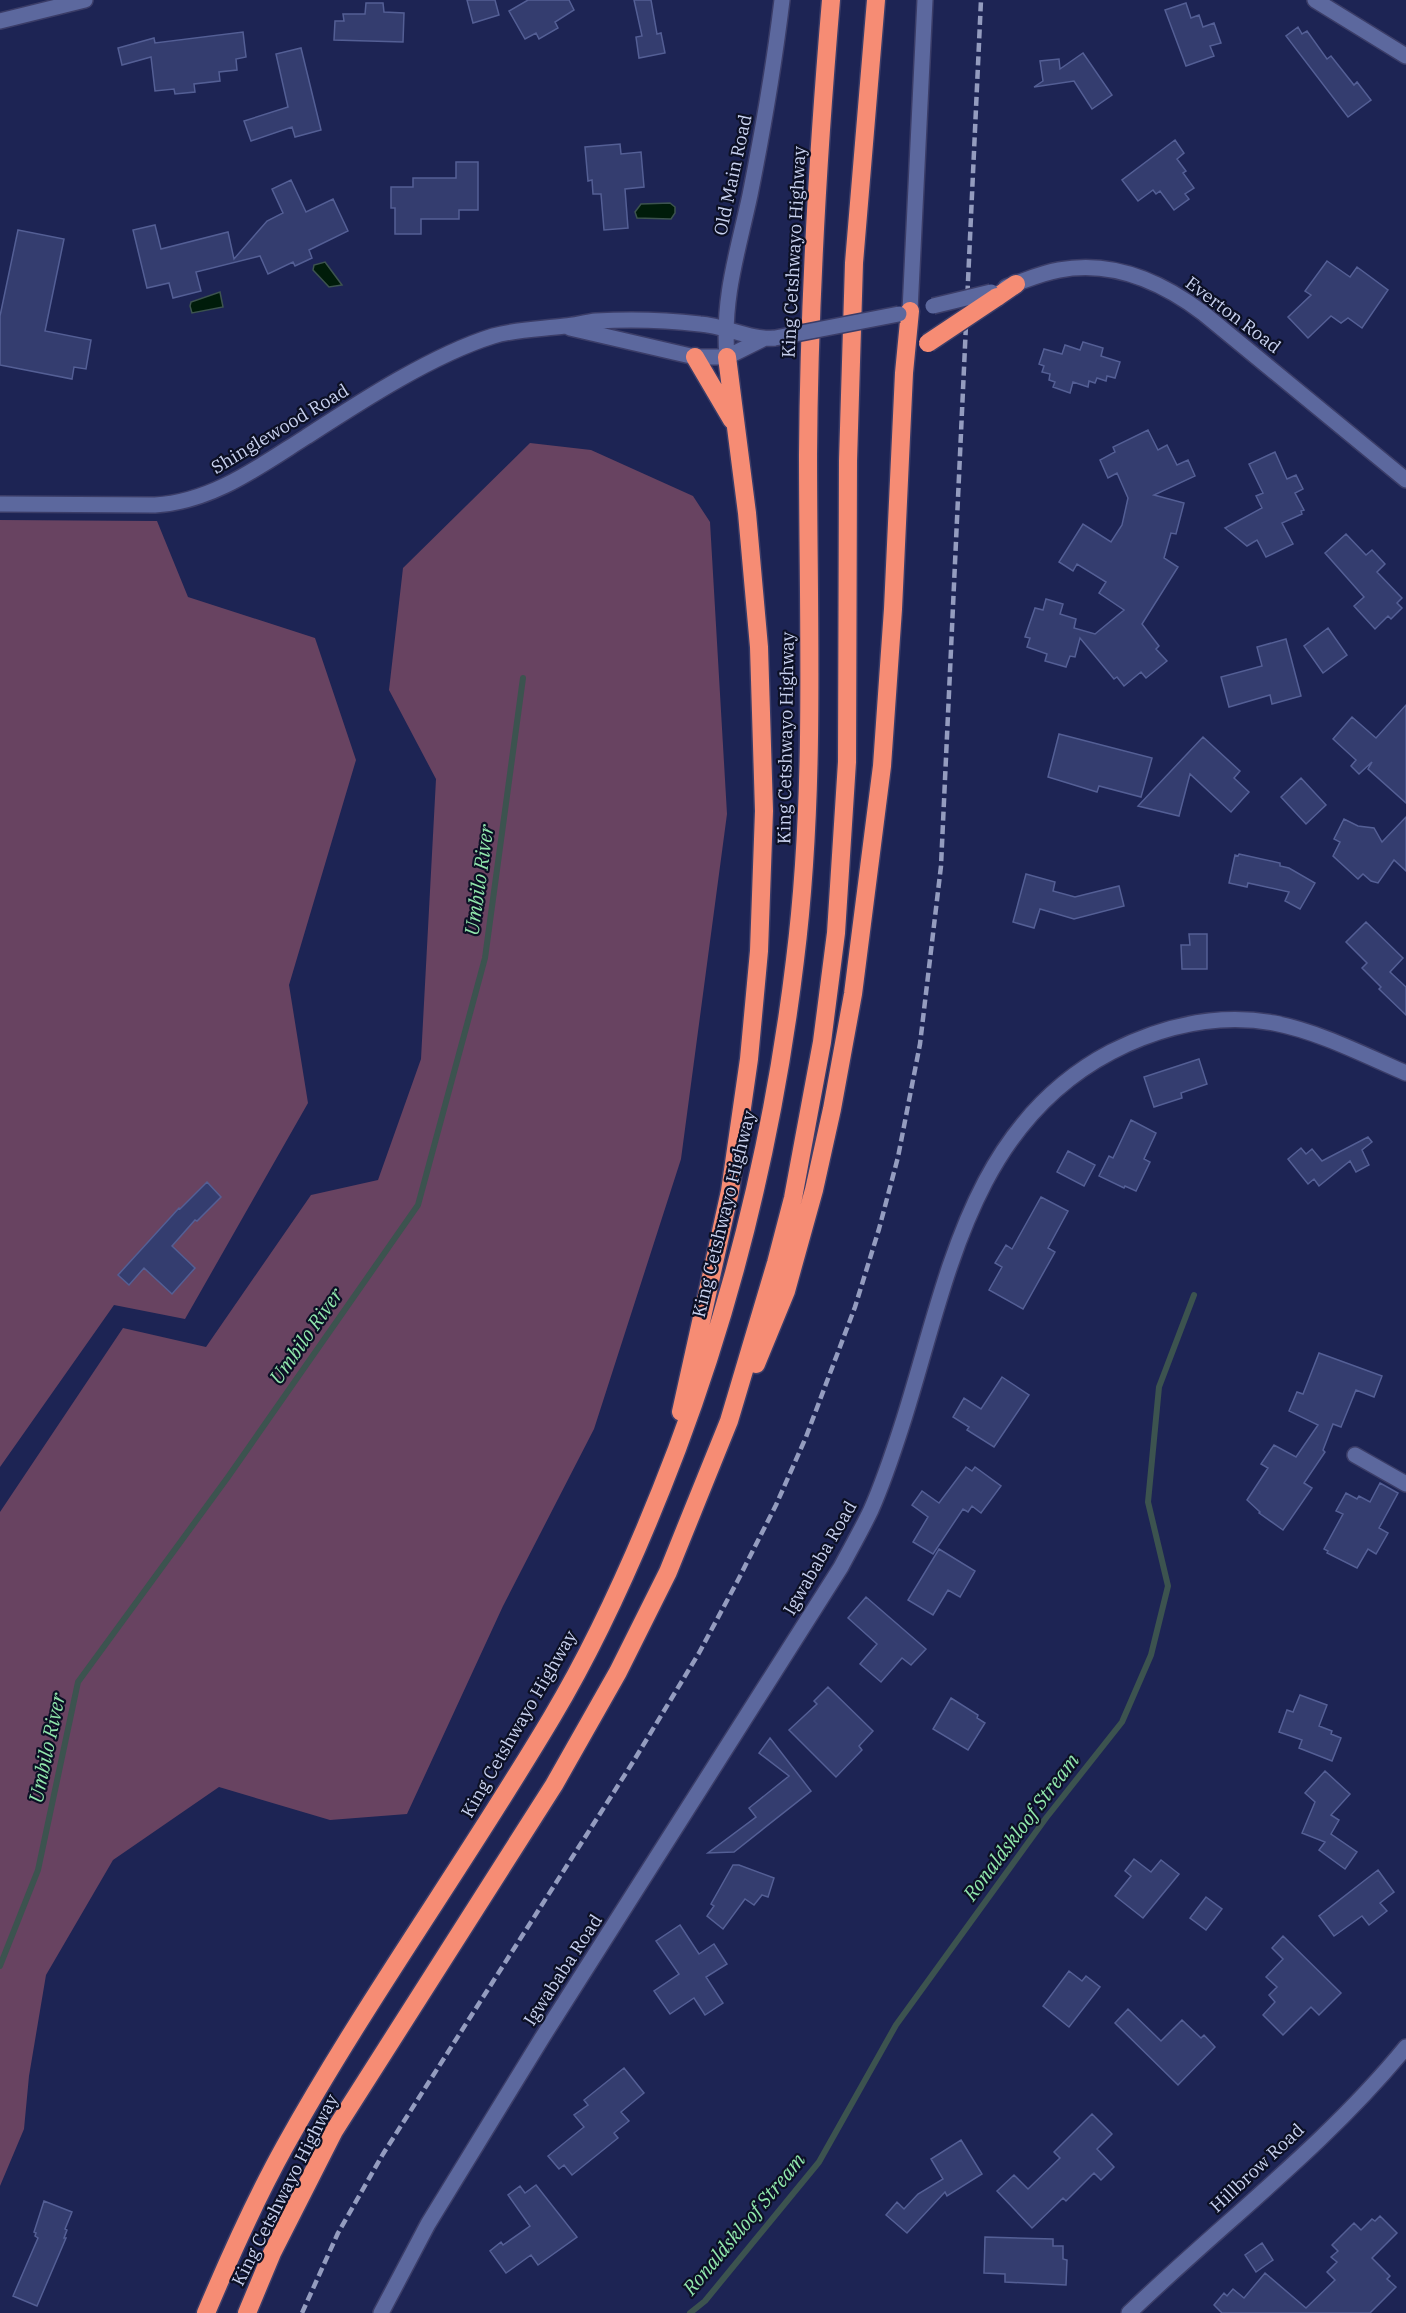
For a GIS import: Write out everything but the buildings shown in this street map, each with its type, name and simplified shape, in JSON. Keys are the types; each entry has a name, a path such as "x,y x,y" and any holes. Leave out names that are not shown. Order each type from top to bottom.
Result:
{"highway":[{"name":"King Cetshwayo Highway","path":"206,2313 237,2241 303,2115 554,1713 615,1596 678,1447 713,1344 752,1203 774,1093 795,958 803,879 808,779 808,461 813,246 831,0"},
{"name":"King Cetshwayo Highway","path":"247,2313 272,2253 334,2131 554,1785 618,1672 668,1572 729,1421 793,1198 822,1042 836,933 847,762 848,461 854,263 876,0"},
{"path":"904,373 928,342 994,295 1016,284"},
{"path":"729,1421 778,1316 786,1291 816,1178 854,994 882,765 893,609 904,373 904,312"},
{"path":"695,357 736,427"},
{"path":"678,1447 682,1402 716,1261 738,1143 749,1059 759,951 764,811 759,647 747,513 727,357"}],"street":[{"path":"0,21 85,0"},
{"name":"Old Main Road","path":"727,357 725,328 731,277 764,123 782,0"},
{"path":"925,0 904,312 994,295"},
{"path":"1315,0 1406,56"},
{"name":"Everton Road","path":"1016,284 1057,270 1102,268 1131,274 1164,288 1203,313 1406,480"},
{"name":"Shinglewood Road","path":"565,326 695,357 727,357 769,338 904,312"},
{"name":"Shinglewood Road","path":"0,504 155,505 174,504 210,493 253,471 387,388 446,355 504,334 594,321 634,320 702,324 769,338"},
{"name":"Igwababa Road","path":"381,2313 428,2224 542,2038 841,1567 871,1510 901,1426 956,1248 974,1202 999,1156 1017,1130 1061,1084 1087,1065 1140,1038 1197,1022 1274,1023 1345,1047 1406,1073"},
{"path":"1355,1455 1406,1484"},
{"name":"Hillbrow Road","path":"1129,2313 1179,2264 1293,2164 1352,2106 1406,2047"}],"shaded area":[{"path":"670,203 675,207 675,213 671,219 637,218 635,212 641,204"},
{"path":"325,262 342,285 329,287 313,270 314,265"},
{"path":"220,292 223,307 192,313 191,302"},
{"path":"530,443 591,450 693,496 710,522 727,814 681,1159 594,1429 503,1606 407,1814 330,1820 219,1787 113,1860 46,1975 29,2076 24,2129 0,2186 0,1512 123,1328 206,1347 311,1195 378,1180 421,1059 436,779 389,690 403,568"},
{"path":"0,520 157,521 188,597 315,638 356,760 289,985 308,1103 185,1319 114,1305 0,1467"}],"waterway":[{"name":"Umbilo River","path":"0,1966 38,1870 78,1682 228,1477 418,1205 485,958 523,678"},
{"name":"Ronaldskloof Stream","path":"690,2313 705,2301 819,2162 896,2025 1046,1818 1122,1722 1151,1655 1168,1586 1148,1502 1159,1387 1194,1295"}],"railway":[{"path":"302,2313 338,2233 383,2154 633,1762 699,1653 737,1582 776,1505 806,1437 855,1307 879,1229 898,1157 920,1044 941,866 981,0"}]}
